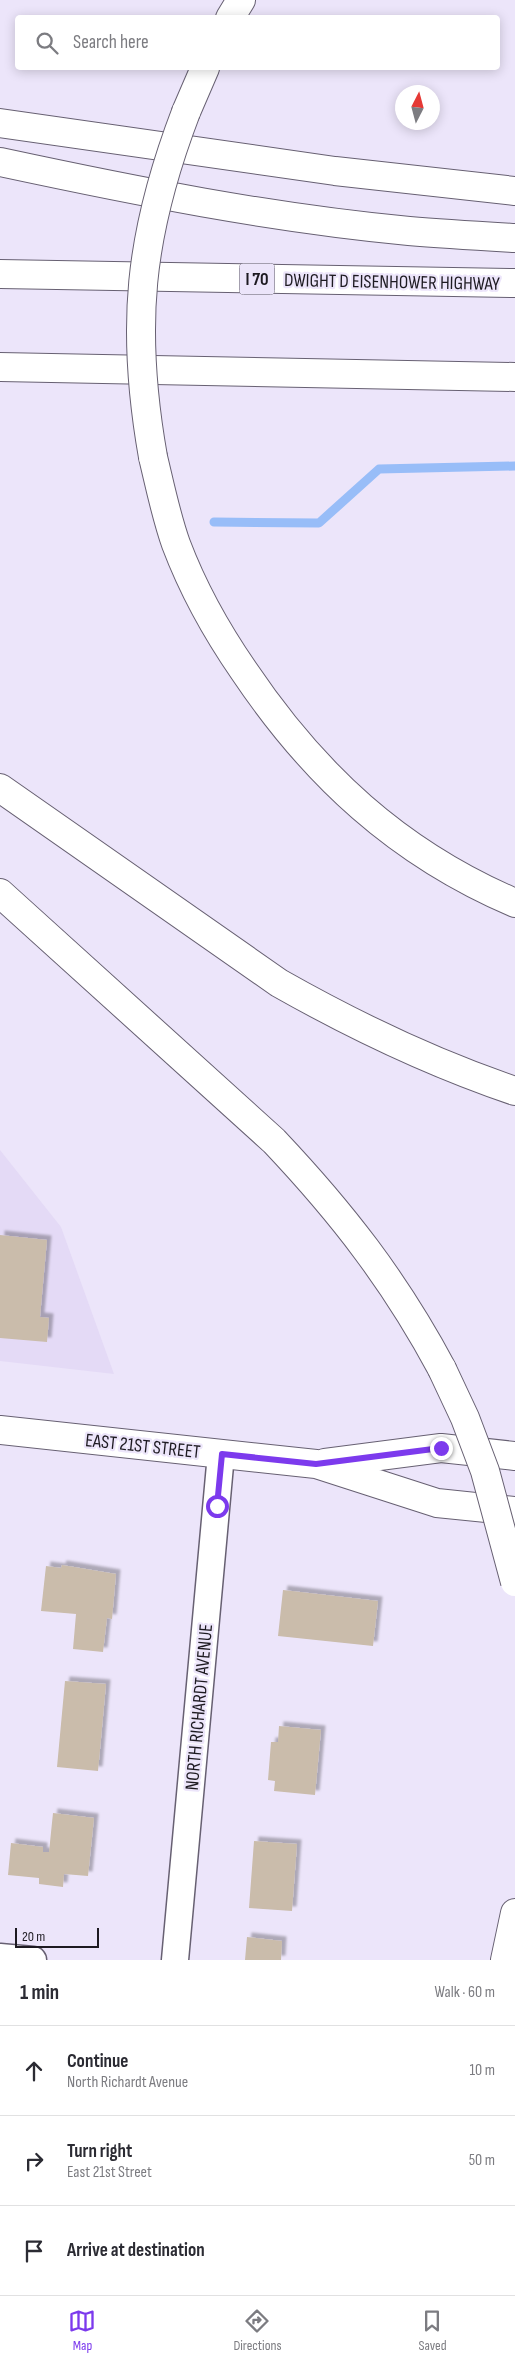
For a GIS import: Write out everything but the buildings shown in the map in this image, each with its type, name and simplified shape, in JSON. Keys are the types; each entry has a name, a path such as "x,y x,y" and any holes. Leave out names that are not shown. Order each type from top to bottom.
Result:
{"main road":[{"path":"232,15 242,0"},
{"path":"204,70 186,112 160,187 145,255 142,289 140,338 143,387 154,457 176,545 222,639 268,707 291,737 349,798 382,825 458,876 515,903"},
{"path":"0,123 335,171 515,191"},
{"path":"0,162 126,188 301,217 409,231 515,238"},
{"name":"DWIGHT D EISENHOWER HIGHWAY","path":"0,274 515,283"},
{"path":"0,367 515,377"},
{"path":"0,374 68,369"},
{"path":"0,788 279,983 325,1009 417,1054 515,1092"},
{"path":"0,893 274,1141 344,1219 399,1293 442,1369 465,1418 485,1471 515,1582"},
{"name":"EAST 21ST STREET","path":"0,1430 316,1464 437,1503 515,1511"},
{"name":"EAST 21ST STREET","path":"316,1464 441,1448 515,1456"},
{"path":"505,1960 515,1913"}],"street":[{"name":"NORTH RICHARDT AVENUE","path":"175,1960 222,1454"},
{"path":"0,1957 33,1960"}],"shaded area":[{"path":"0,1150 61,1227 114,1374 0,1361"}],"waterway":[{"path":"214,522 319,523 379,469 515,466"}],"route":[{"path":"217,1506 222,1454 316,1464 441,1448"}]}
